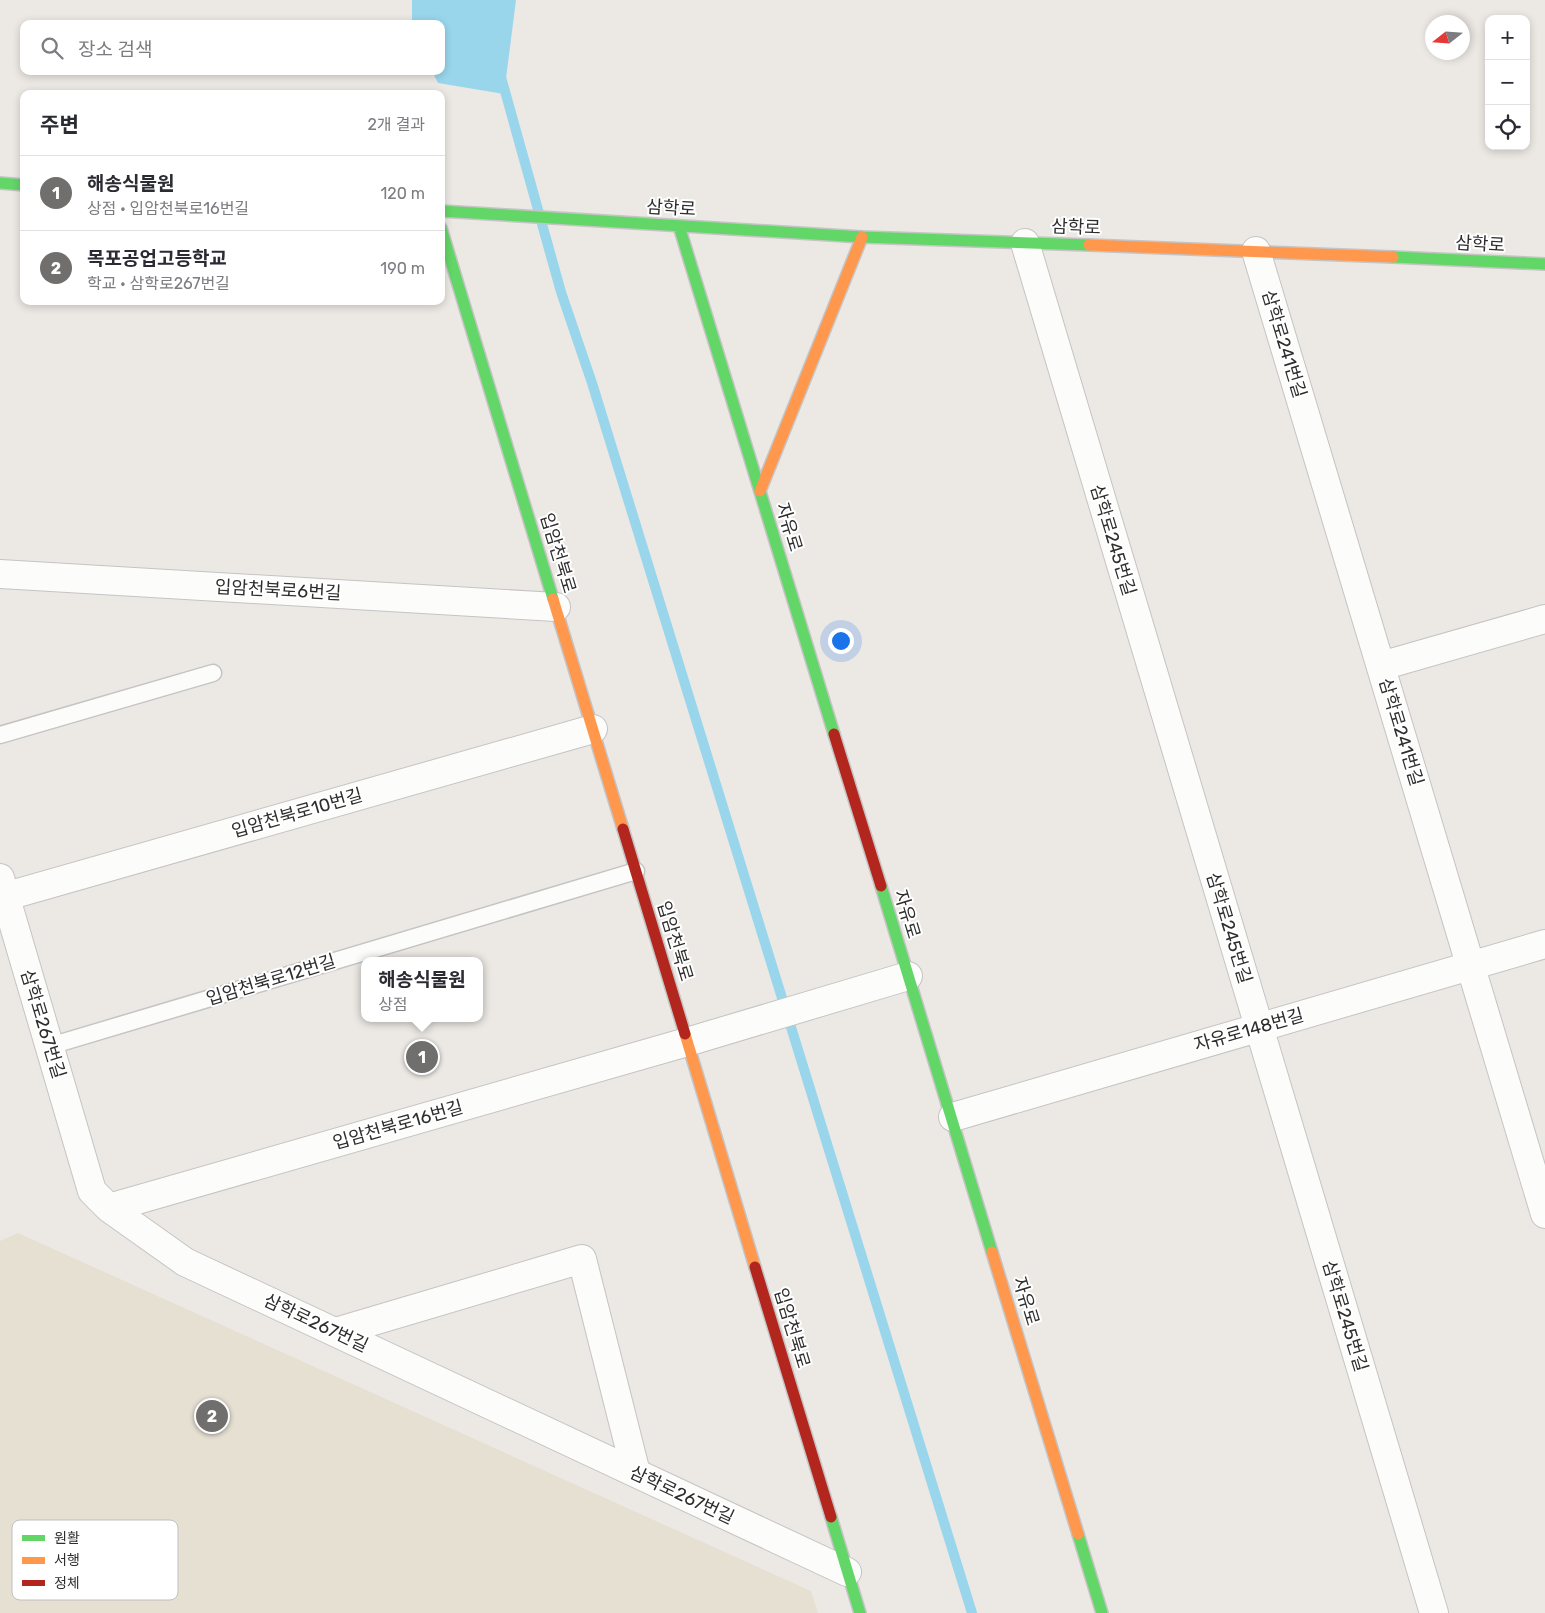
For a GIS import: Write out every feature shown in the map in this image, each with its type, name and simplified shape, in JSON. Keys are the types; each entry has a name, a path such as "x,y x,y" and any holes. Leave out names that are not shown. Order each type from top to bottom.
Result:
{"street":[{"path":"0,183 20,185"},
{"name":"삼학로","path":"445,211 862,237 1256,251 1545,264"},
{"name":"자유로","path":"679,226 1102,1613"},
{"path":"760,491 862,237"},
{"name":"입암천북로","path":"445,241 860,1613"},
{"name":"삼학로245번길","path":"1025,242 1434,1613"},
{"name":"삼학로241번길","path":"1256,251 1545,1214"},
{"name":"입암천북로6번길","path":"0,574 556,607"},
{"path":"1381,666 1545,619"},
{"name":"입암천북로10번길","path":"2,891 593,729"},
{"name":"삼학로267번길","path":"2,891 92,1191 109,1208 185,1262 847,1572"},
{"name":"자유로148번길","path":"952,1117 1545,944"},
{"name":"입암천북로16번길","path":"109,1208 688,1042 908,976"},
{"path":"336,1332 582,1259 636,1473"}],"lane":[{"path":"0,735 213,673"},
{"name":"입암천북로12번길","path":"50,1046 636,871"}],"shaded area":[{"path":"18,1233 811,1591 818,1613 0,1613 0,1241"}],"water":[{"path":"412,0 516,0 504,94 438,83 434,75 445,75 445,20 412,20"}],"waterway":[{"path":"501,77 561,292 592,383 972,1613"}],"traffic: fast":[{"path":"0,183 20,185"},
{"path":"445,211 862,237 1089,245"},
{"path":"679,226 834,734"},
{"path":"445,241 553,599"},
{"path":"1393,257 1545,264"},
{"path":"881,886 992,1252"},
{"path":"831,1517 860,1613"},
{"path":"1078,1534 1102,1613"}],"traffic: slow":[{"path":"760,491 862,237"},
{"path":"1089,245 1393,257"},
{"path":"553,599 623,829"},
{"path":"685,1034 755,1267"},
{"path":"992,1252 1078,1534"}],"traffic: jam":[{"path":"834,734 881,886"},
{"path":"623,829 685,1034"},
{"path":"755,1267 831,1517"}],"place":[{"name":"해송식물원","path":"422,1057"},
{"name":"목포공업고등학교","path":"212,1416"}]}
